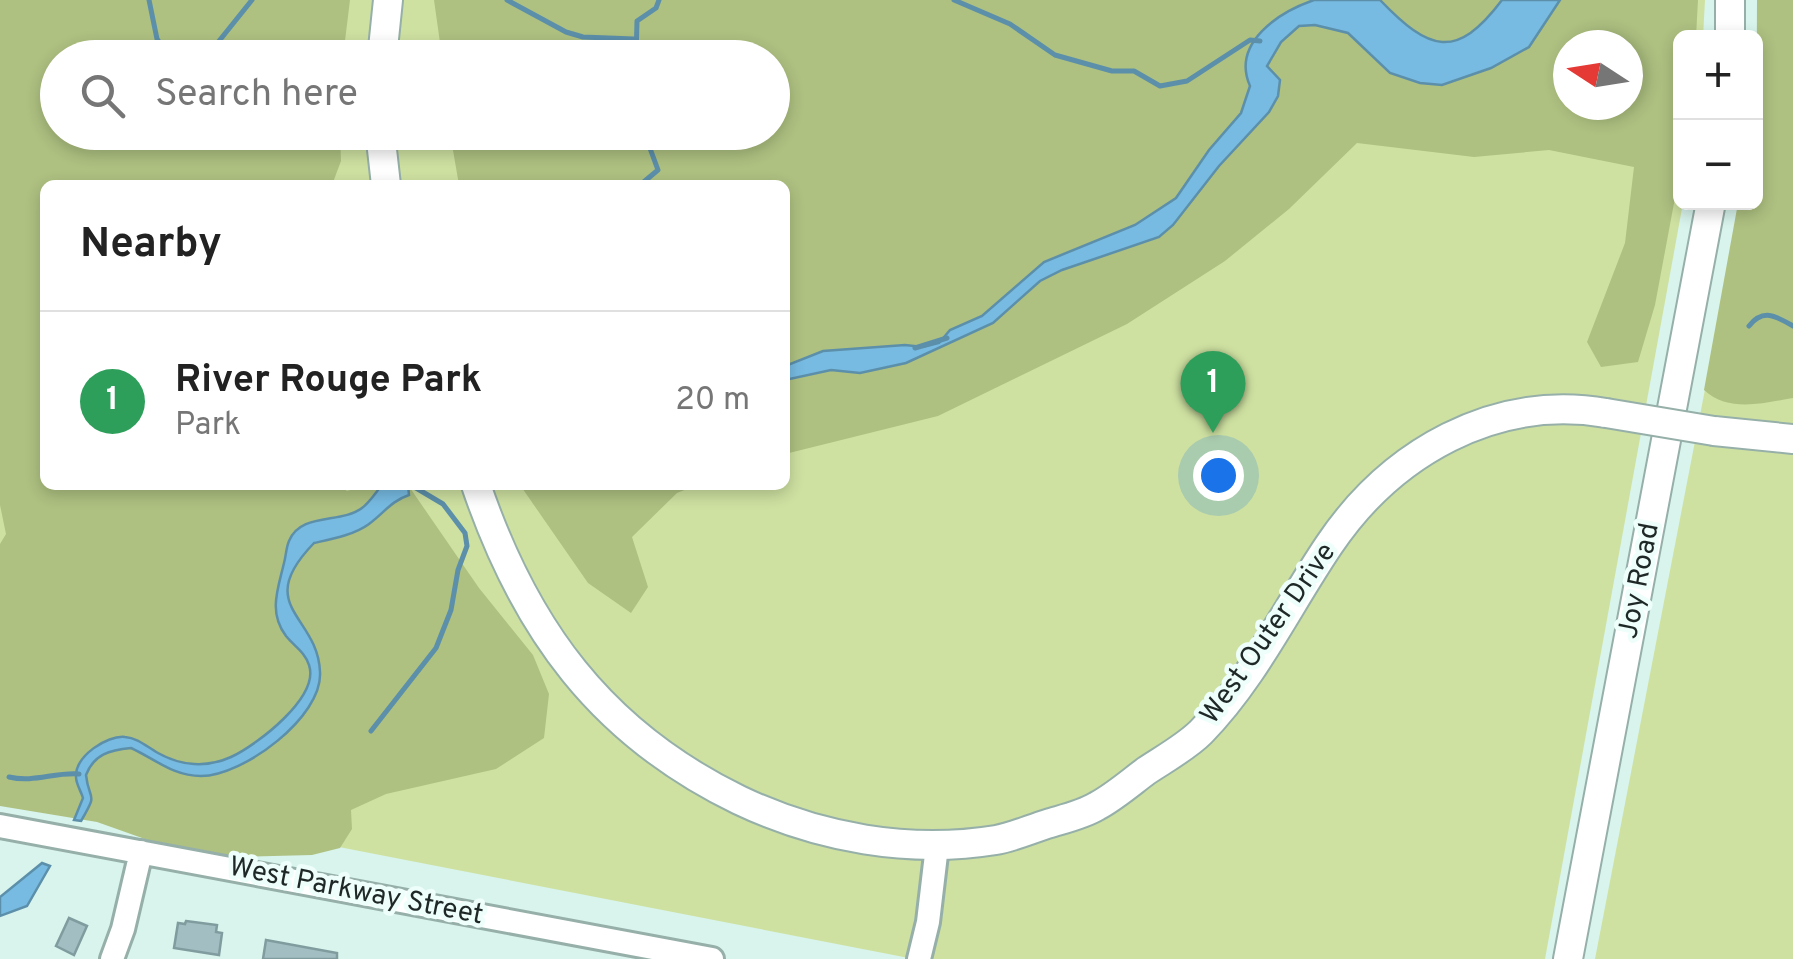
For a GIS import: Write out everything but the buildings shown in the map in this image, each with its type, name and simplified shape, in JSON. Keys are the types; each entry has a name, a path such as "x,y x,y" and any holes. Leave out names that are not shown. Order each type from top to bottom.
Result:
{"main road":[{"path":"384,40 388,0"},
{"path":"1730,0 1730,30"},
{"path":"382,150 385,180"},
{"name":"Joy Road","path":"1568,959 1709,210"},
{"name":"West Outer Drive","path":"478,490 493,536 528,609 576,676 631,732 696,778 776,817 862,840 936,846 1000,840 1095,808 1200,734 1249,673 1331,542 1365,499 1405,465 1463,428 1526,411 1587,410 1714,431 1793,439"}],"street":[{"name":"West Parkway Street","path":"0,826 712,959"},
{"path":"919,959 928,922 936,846"},
{"path":"112,959 142,852"}],"green space":[{"path":"0,0 1705,0 1703,30 1673,30 1673,210 1682,210 1545,959 914,959 0,781"},
{"path":"0,0 350,0 345,40 40,40 40,150 341,150 341,161 334,180 40,180 40,490 411,490 479,588 533,655 549,694 544,738 496,769 386,794 351,810 352,829 340,848 312,855 240,857 159,844 97,822 0,806 0,544 6,534 0,505"},
{"path":"434,0 1329,0 1442,85 1491,68 1529,47 1560,0 1698,0 1696,30 1673,30 1673,209 1655,305 1638,362 1601,367 1587,342 1625,243 1634,167 1549,150 1474,157 1357,143 1289,209 1225,261 1127,324 938,416 790,453 790,180 458,180 453,150 790,150 790,40 440,40"},
{"path":"1380,0 1502,0 1470,33 1456,41 1442,42 1414,30"},
{"path":"1757,0 1793,0 1793,398 1735,404 1704,390 1737,210 1763,210 1763,30 1757,30"},
{"path":"1793,0 1793,959 1595,959 1740,210 1763,210 1763,49"},
{"path":"523,490 684,490 632,537 648,587 631,613 588,583"}],"water":[{"path":"1314,0 1380,0 1413,30 1442,42 1470,33 1502,0 1560,0 1529,47 1491,68 1442,85 1390,73 1348,33 1315,25 1299,26 1281,42 1267,66 1280,80 1278,96 1269,112 1159,237 1062,270 1040,281 993,323 906,363 860,373 831,370 790,379 790,364 823,351 939,343 950,330 982,316 1044,262 1135,225 1176,198 1241,113 1250,86 1246,70 1253,43 1287,12"},
{"path":"378,490 408,490 409,495 363,528 314,543 288,582 288,597 317,653 320,672 309,707 295,725 238,766 201,776 164,766 131,748 104,754 93,762 86,775 90,805 81,821 74,820 83,798 76,780 77,769 101,743 118,737 130,738 176,761 213,763 242,751 284,718 310,678 307,660 286,636 277,618 277,591 289,541 303,526 353,513"},
{"path":"42,863 50,866 27,906 0,916 0,897"}],"waterway":[{"path":"149,0 158,40"},
{"path":"220,40 252,0"},
{"path":"507,0 566,32 583,37 634,39"},
{"path":"636,40 637,21 656,8 659,0"},
{"path":"954,0 1010,24 1055,55 1112,71 1134,71 1160,86 1187,81 1250,40 1260,41"},
{"path":"646,180 658,170 651,150"},
{"path":"1749,326 1765,315 1793,326"},
{"path":"915,348 947,338"},
{"path":"371,731 436,648 451,610 467,546 465,533 443,504 419,490"},
{"path":"9,777 79,774"}],"place":[{"name":"River Rouge Park","path":"1213,433"}]}
